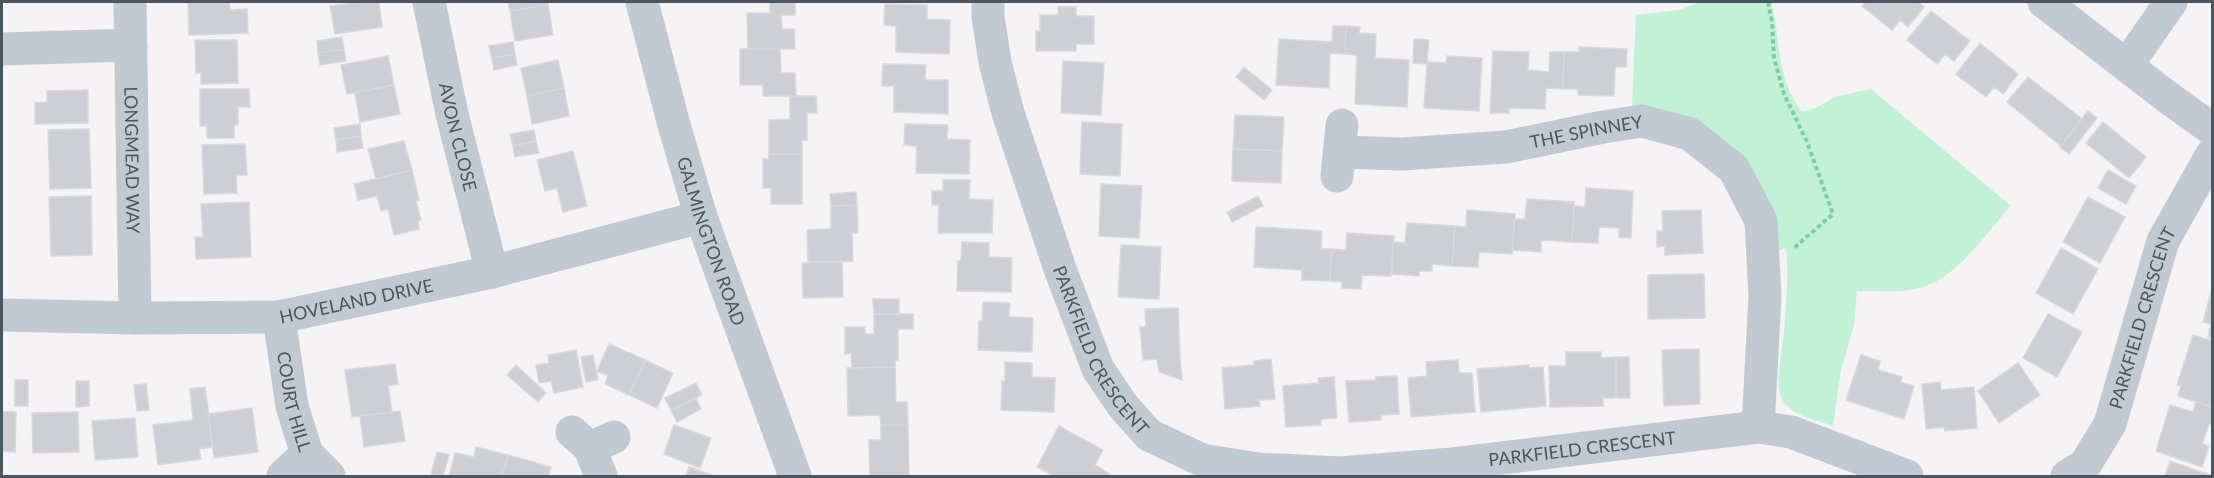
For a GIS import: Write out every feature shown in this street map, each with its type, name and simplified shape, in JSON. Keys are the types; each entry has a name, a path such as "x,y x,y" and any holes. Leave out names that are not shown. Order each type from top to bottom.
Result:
{"street":[{"name":"LONGMEAD WAY","path":"130,2 135,318"},
{"name":"AVON CLOSE","path":"429,2 452,114 492,272"},
{"name":"GALMINGTON ROAD","path":"642,2 674,125 701,216 795,477"},
{"name":"PARKFIELD CRESCENT","path":"988,2 995,62 1008,113 1034,193 1098,369 1123,406 1149,435 1202,460 1258,469 1340,475 1452,464 1758,427 1791,432 1907,477"},
{"path":"2044,2 2212,129"},
{"path":"2127,65 2171,2"},
{"path":"2,49 131,45"},
{"name":"THE SPINNEY","path":"1340,151 1402,154 1506,147 1642,121 1690,134 1734,169 1761,221 1765,296 1758,427"},
{"name":"PARKFIELD CRESCENT","path":"2067,477 2085,465 2110,424 2163,241 2212,154"},
{"name":"HOVELAND DRIVE","path":"2,315 135,318 279,317 492,272 701,216"},
{"name":"COURT HILL","path":"279,317 292,406 318,465"},
{"path":"283,477 318,465"}],"path":[{"path":"1763,268 1793,249 1833,214 1807,142 1784,94 1774,58 1772,22 1768,2"}],"green space":[{"path":"1700,2 1771,2 1783,72 1793,98 1802,112 1818,107 1834,97 1871,89 2011,206 1964,260 1942,278 1931,284 1904,291 1857,291 1854,325 1841,370 1833,426 1792,410 1780,394 1779,377 1787,290 1786,248 1778,251 1742,157 1718,135 1691,119 1632,106 1636,15 1679,10"}],"building":[{"path":"229,2 230,10 247,9 248,33 189,35 188,3"},
{"path":"379,2 382,27 335,34 330,6"},
{"path":"508,2 548,2 548,5 510,11"},
{"path":"770,2 795,2 795,15 781,15 782,29 794,29 795,49 748,49 747,13 770,13"},
{"path":"1865,2 1918,2 1924,7 1908,27 1900,20 1892,30 1862,6"},
{"path":"885,4 927,5 927,19 950,20 949,54 896,52 896,26 884,25"},
{"path":"548,5 553,35 515,41 510,11"},
{"path":"1058,7 1076,7 1076,16 1094,16 1094,44 1076,44 1076,51 1036,51 1036,31 1040,31 1040,15 1058,15"},
{"path":"1931,11 1970,41 1954,61 1945,54 1937,64 1907,40"},
{"path":"1333,26 1346,26 1345,54 1330,53 1329,88 1276,85 1279,39 1332,42"},
{"path":"1346,26 1360,27 1359,33 1376,34 1375,58 1409,60 1407,107 1355,104 1357,55 1345,54"},
{"path":"342,37 344,49 318,53 317,41"},
{"path":"1414,39 1429,40 1427,62 1446,63 1447,56 1482,58 1479,111 1424,108 1427,64 1413,63"},
{"path":"195,40 237,40 238,83 201,84 201,73 196,73"},
{"path":"513,42 515,54 492,58 489,46"},
{"path":"1980,43 2018,74 2003,94 1994,87 1986,97 1956,74"},
{"path":"1579,47 1627,49 1626,67 1615,67 1614,96 1578,95 1578,89 1563,89 1564,52 1579,52"},
{"path":"344,49 346,61 320,65 318,53"},
{"path":"740,49 780,49 781,73 795,73 796,96 763,96 763,85 740,85"},
{"path":"1493,51 1529,52 1528,70 1549,72 1550,52 1564,52 1563,89 1546,88 1545,109 1509,108 1509,113 1490,113"},
{"path":"515,54 517,65 494,70 492,58"},
{"path":"388,56 394,85 347,94 341,65"},
{"path":"558,60 564,88 527,96 521,68"},
{"path":"1063,61 1104,63 1101,115 1061,113"},
{"path":"883,64 926,65 925,80 948,80 948,114 894,112 894,86 882,86"},
{"path":"1244,67 1272,90 1264,100 1236,77"},
{"path":"2028,77 2082,119 2061,146 2007,102"},
{"path":"394,85 400,114 360,122 355,93"},
{"path":"564,88 569,116 532,124 527,96"},
{"path":"200,89 249,89 250,107 238,107 238,125 234,125 234,138 207,138 207,126 200,126"},
{"path":"88,90 88,123 35,124 35,103 47,102 47,91"},
{"path":"790,96 816,96 817,113 807,113 807,140 802,140 802,154 769,154 769,120 790,119"},
{"path":"2088,111 2097,118 2069,154 2060,147"},
{"path":"1235,115 1284,117 1282,151 1233,149"},
{"path":"1082,122 1122,124 1120,176 1080,174"},
{"path":"2103,122 2146,157 2129,178 2086,143"},
{"path":"360,124 361,136 336,140 334,128"},
{"path":"905,124 948,125 947,139 970,140 969,174 916,173 917,146 904,145"},
{"path":"89,129 91,188 50,189 48,130"},
{"path":"534,130 536,141 513,146 510,134"},
{"path":"361,136 363,148 337,152 336,140"},
{"path":"404,141 412,170 376,179 368,149"},
{"path":"536,141 539,153 515,157 513,146"},
{"path":"245,144 247,175 236,175 237,193 204,194 202,145"},
{"path":"1233,149 1282,151 1281,183 1232,181"},
{"path":"573,151 587,206 563,212 557,188 545,191 537,160"},
{"path":"769,154 802,154 802,204 771,204 771,188 763,188 763,159 769,159"},
{"path":"412,170 419,200 416,201 421,220 418,221 419,229 394,235 388,209 381,211 377,196 358,200 354,184"},
{"path":"2108,170 2136,186 2126,204 2098,188"},
{"path":"943,180 970,180 969,199 993,200 992,233 938,233 939,205 932,205 932,191 943,191"},
{"path":"1101,184 1142,186 1139,238 1099,236"},
{"path":"1586,188 1633,191 1631,238 1619,237 1619,228 1599,227 1598,243 1572,242 1574,206 1585,207"},
{"path":"856,192 857,205 831,206 830,194"},
{"path":"91,196 92,255 51,256 49,197"},
{"path":"1258,196 1263,206 1232,222 1227,212"},
{"path":"2088,197 2125,217 2100,263 2063,242"},
{"path":"1527,199 1574,202 1572,242 1541,240 1541,252 1512,250 1514,219 1525,219"},
{"path":"249,202 251,257 196,259 195,237 203,237 201,204"},
{"path":"857,205 858,233 852,233 853,261 808,262 807,230 831,229 831,206"},
{"path":"1467,210 1515,214 1512,254 1479,252 1478,267 1452,266 1455,226 1466,227"},
{"path":"1701,210 1703,253 1665,255 1665,246 1657,247 1657,231 1663,231 1662,211"},
{"path":"1407,223 1455,226 1452,266 1432,264 1432,271 1419,271 1419,276 1392,274 1393,242 1405,243"},
{"path":"1256,227 1322,231 1321,249 1332,249 1330,281 1302,280 1302,270 1254,267"},
{"path":"1347,233 1394,236 1391,276 1362,275 1361,289 1342,288 1342,282 1330,281 1332,249 1346,250"},
{"path":"962,242 989,243 989,257 1012,258 1011,292 957,291 958,261 961,261"},
{"path":"1121,245 1161,247 1159,299 1118,297"},
{"path":"2061,248 2098,269 2073,314 2036,293"},
{"path":"842,262 843,297 803,298 802,263"},
{"path":"1704,274 1705,318 1648,319 1648,275"},
{"path":"2212,289 2212,338 2208,337 2211,324 2203,322"},
{"path":"873,299 899,299 899,314 874,314"},
{"path":"983,302 1010,303 1009,317 1033,318 1032,352 978,350 979,321 982,321"},
{"path":"1178,308 1182,380 1159,372 1157,359 1143,360 1140,327 1146,327 1145,309"},
{"path":"874,314 913,314 913,329 898,329 898,360 895,360 895,367 852,368 851,353 845,354 845,327 865,327 865,334 874,334"},
{"path":"2048,314 2082,332 2057,377 2023,358"},
{"path":"2193,335 2212,341 2212,407 2178,396 2181,386 2177,385"},
{"path":"609,344 645,360 629,395 605,384 608,376 597,371"},
{"path":"1699,349 1700,404 1664,406 1662,350"},
{"path":"576,350 583,387 554,393 551,381 539,383 536,365 549,363 548,355"},
{"path":"1566,352 1601,352 1601,358 1616,357 1616,398 1603,398 1603,406 1550,407 1549,366 1566,366"},
{"path":"593,355 598,380 586,382 581,357"},
{"path":"1861,355 1880,361 1878,370 1902,377 1900,382 1914,386 1904,419 1846,400"},
{"path":"1616,357 1629,357 1630,398 1616,398"},
{"path":"1271,359 1275,399 1259,400 1260,406 1225,409 1222,368 1254,365 1254,361"},
{"path":"645,360 673,373 657,408 629,395"},
{"path":"1458,360 1459,373 1472,373 1475,412 1411,417 1408,378 1427,376 1426,362"},
{"path":"1005,362 1032,363 1032,377 1055,378 1054,412 1001,410"},
{"path":"2018,363 2040,395 1999,423 1978,391"},
{"path":"395,364 398,384 388,386 392,412 352,417 345,370"},
{"path":"516,365 546,393 538,402 507,375"},
{"path":"1529,365 1529,368 1543,367 1546,406 1481,412 1477,369"},
{"path":"895,367 896,402 907,402 908,425 881,425 880,415 848,416 847,368"},
{"path":"1397,376 1399,414 1381,415 1381,420 1349,422 1346,381 1376,380 1376,377"},
{"path":"1334,377 1337,418 1321,419 1321,425 1286,427 1283,386 1319,383 1318,378"},
{"path":"15,380 28,380 28,406 15,406"},
{"path":"76,381 89,381 89,406 76,407"},
{"path":"1940,382 1941,390 1974,387 1977,428 1945,431 1944,427 1926,429 1922,384"},
{"path":"696,383 702,395 671,410 665,398"},
{"path":"146,384 149,410 137,411 134,385"},
{"path":"205,387 213,447 199,449 201,459 158,465 153,425 193,420 190,389"},
{"path":"696,398 701,409 677,422 671,410"},
{"path":"2196,402 2212,407 2212,425 2209,424 2202,444 2209,446 2202,467 2156,451 2170,405 2193,412"},
{"path":"252,408 258,452 214,458 208,414"},
{"path":"400,411 405,441 364,447 360,416"},
{"path":"2,412 16,412 15,452 2,451"},
{"path":"78,412 79,452 33,453 32,413"},
{"path":"135,418 138,457 95,460 92,421"},
{"path":"674,425 711,438 700,468 664,454"},
{"path":"881,425 908,425 909,476 870,476 869,440 881,440"},
{"path":"1059,426 1103,450 1095,465 1110,474 1108,476 1054,476 1037,467"},
{"path":"476,447 508,455 502,476 449,476 455,453 474,457"},
{"path":"437,452 449,455 443,476 431,474"},
{"path":"508,455 551,467 548,476 502,476"},
{"path":"2170,461 2210,475 2210,476 2165,476"},
{"path":"689,467 715,476 686,476"}]}
